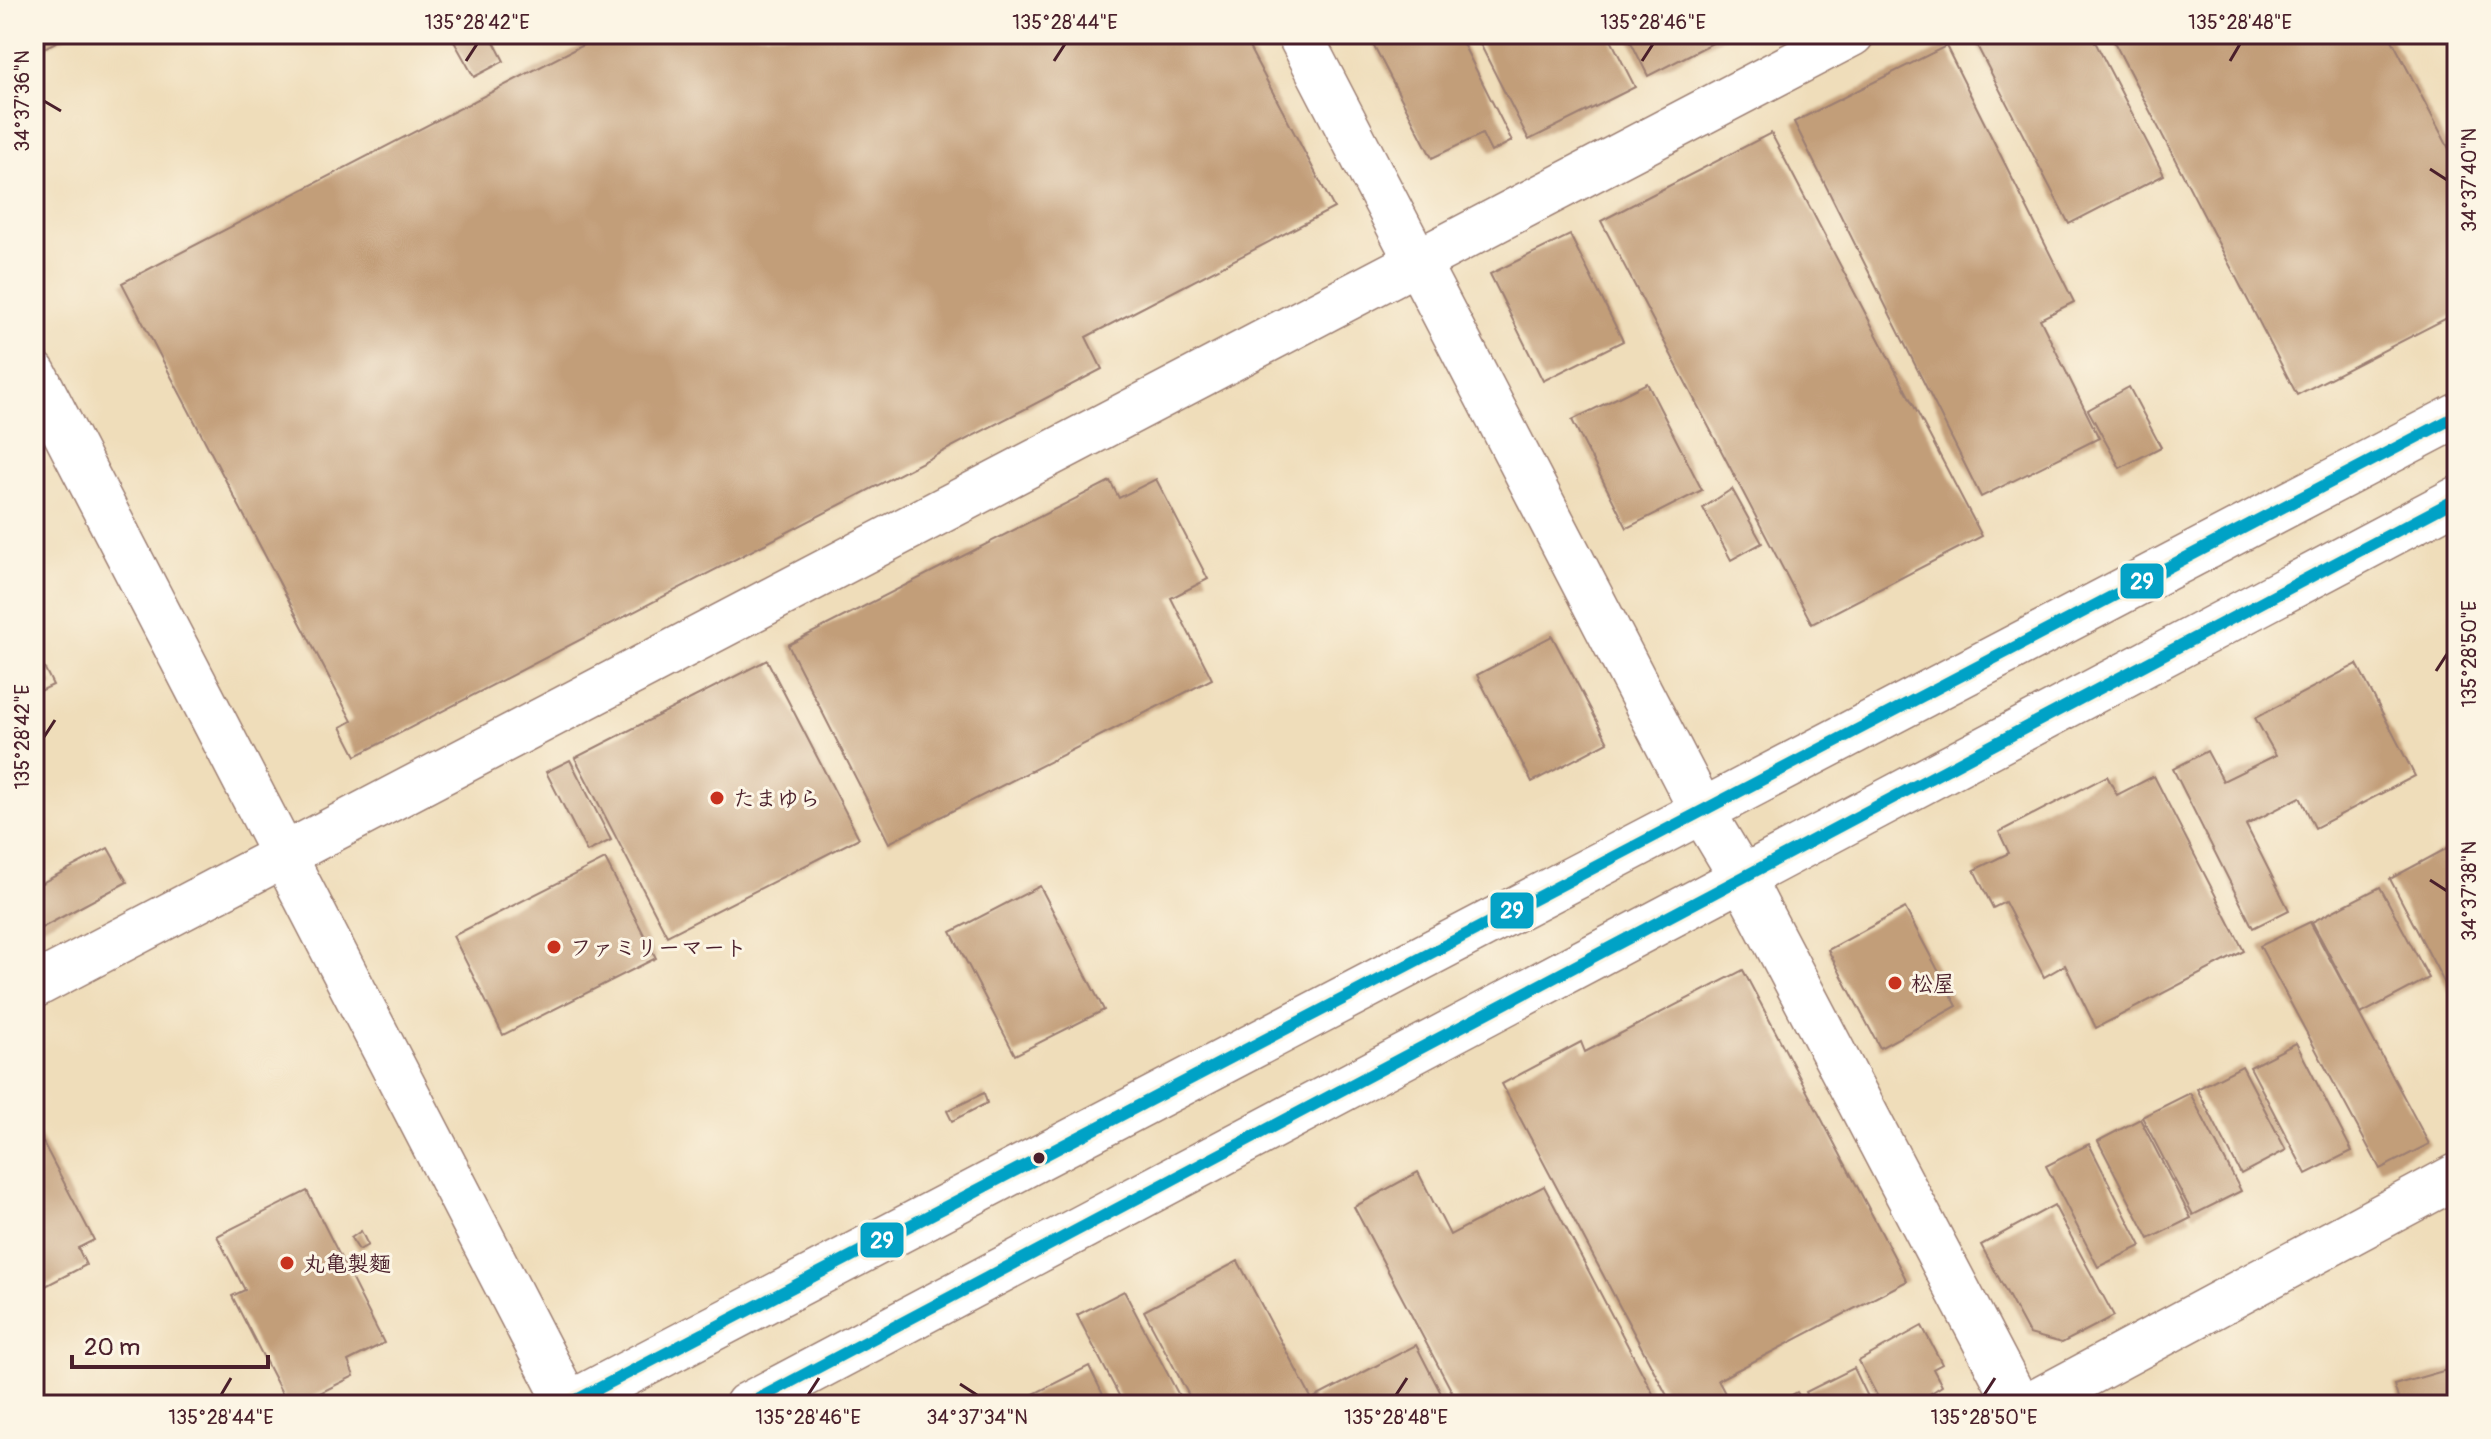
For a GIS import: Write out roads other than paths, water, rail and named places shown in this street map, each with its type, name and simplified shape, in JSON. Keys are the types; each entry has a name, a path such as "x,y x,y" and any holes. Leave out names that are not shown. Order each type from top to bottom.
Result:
{"street":[{"path":"1299,34 1419,260 1702,811 1742,878 2018,1405"},
{"path":"34,986 1852,34"},
{"path":"34,373 568,1405 2457,416"},
{"path":"747,1405 2457,499"},
{"path":"2030,1405 2457,1176"}],"place":[{"name":"たまゆら","path":"717,798"},
{"name":"ファミリーマート","path":"554,947"},
{"name":"松屋","path":"1895,983"},
{"name":"丸亀製麵","path":"287,1263"}]}
